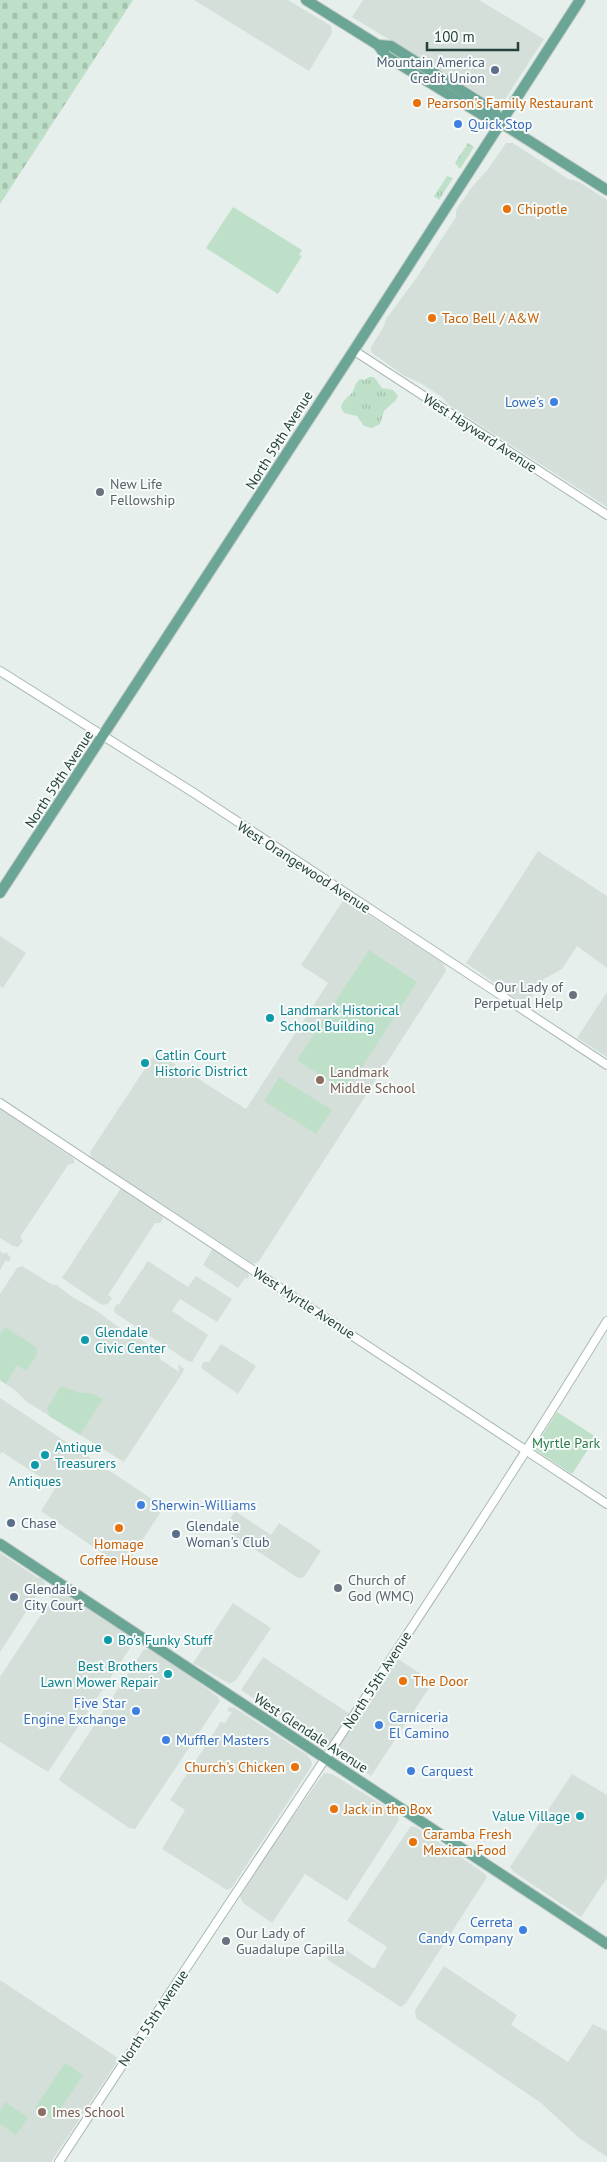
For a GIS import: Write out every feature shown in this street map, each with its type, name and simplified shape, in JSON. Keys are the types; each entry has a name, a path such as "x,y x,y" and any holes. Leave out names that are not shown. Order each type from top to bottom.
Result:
{"main road":[{"path":"306,0 378,45 386,56 489,119 501,122 607,190"},
{"name":"North 59th Avenue","path":"0,893 252,509 580,0"},
{"name":"West Glendale Avenue","path":"0,1544 607,1944"}],"street":[{"name":"West Hayward Avenue","path":"353,350 607,515"},
{"name":"West Orangewood Avenue","path":"0,671 194,793 607,1065"},
{"name":"West Myrtle Avenue","path":"0,1103 607,1504"},
{"name":"North 55th Avenue","path":"59,2162 326,1759 526,1451 607,1321"}],"shaded area":[{"path":"194,0 288,0 331,26 332,33 309,71"},
{"path":"363,0 479,0 544,39 504,101 495,104 352,17"},
{"path":"506,143 513,143 568,179 579,182 607,200 607,507 450,406 442,397 403,375 371,352 371,347 383,328 386,319 415,280 456,217 456,210"},
{"path":"538,851 607,896 607,968 577,946 562,969 544,979 526,1005 466,963"},
{"name":"Landmark Middle School","path":"344,899 443,963 446,971 259,1261 253,1264 91,1158 90,1152 156,1052 246,1109 328,983 301,965"},
{"path":"0,936 26,953 3,988 0,986"},
{"path":"607,992 607,1057 577,1038"},
{"path":"0,1108 74,1159 74,1163 68,1165 20,1237 23,1241 18,1247 0,1238"},
{"path":"121,1188 161,1214 163,1219 160,1223 155,1223 108,1295 112,1298 108,1304 102,1305 62,1278"},
{"path":"213,1248 247,1271 249,1276 247,1279 245,1278 238,1288 203,1265"},
{"path":"0,1251 4,1254 6,1252 11,1258 9,1262 6,1260 0,1270"},
{"path":"148,1261 188,1287 196,1276 232,1299 217,1322 180,1299 172,1311 208,1335 192,1362 115,1313 116,1305 119,1304"},
{"path":"22,1266 51,1284 57,1285 132,1337 140,1339 159,1351 160,1359 179,1372 178,1364 184,1369 124,1462 27,1402 16,1391 0,1380 0,1294 17,1268"},
{"path":"221,1344 256,1366 238,1394 201,1368 203,1362 209,1362"},
{"path":"0,1398 164,1507 124,1568 41,1511 56,1487 2,1452 0,1455"},
{"path":"235,1511 271,1535 279,1523 321,1551 304,1577 298,1578 227,1531 226,1526"},
{"path":"0,1553 38,1578 41,1577 47,1586 43,1594 37,1595 0,1652"},
{"path":"58,1590 130,1636 134,1642 48,1772 0,1742 0,1677 52,1598 50,1597"},
{"path":"233,1603 271,1628 236,1680 230,1684 193,1663"},
{"path":"144,1649 150,1650 186,1673 218,1697 220,1701 135,1829 129,1828 59,1779"},
{"path":"263,1657 359,1720 398,1659 433,1682 371,1776 241,1690"},
{"path":"229,1707 235,1708 307,1755 312,1762 311,1767 232,1887 227,1890 162,1849 185,1810 170,1800 219,1725 219,1722 225,1723 232,1712 227,1711"},
{"path":"324,1773 332,1774 365,1794 398,1815 399,1820 347,1901 305,1874 272,1923 243,1903 240,1896"},
{"path":"572,1774 607,1795 607,1878 581,1917 514,1872 510,1867"},
{"path":"411,1826 416,1827 484,1873 487,1877 406,2003 401,2007 328,1960 326,1953 334,1942 374,1969 387,1947 347,1921"},
{"path":"444,1966 517,2015 511,2025 568,2062 593,2024 607,2031 607,2157 578,2137 541,2103 416,2018 415,2010"},
{"name":"Imes School","path":"0,1980 118,2058 51,2162 0,2162"}],"green space":[{"path":"0,0 133,0 0,204"},
{"path":"468,143 474,147 460,169 455,163"},
{"path":"447,176 453,178 439,200 434,196"},
{"path":"233,207 302,250 299,255 302,256 278,294 206,248"},
{"path":"374,377 382,388 393,390 398,396 384,411 380,424 372,428 364,426 357,416 344,413 341,407 358,381"},
{"path":"369,950 417,982 346,1092 297,1060"},
{"path":"279,1077 332,1110 316,1134 264,1101"},
{"path":"5,1327 36,1347 37,1355 26,1371 17,1365 6,1384 0,1380 0,1334"},
{"path":"61,1386 77,1392 93,1394 103,1399 80,1435 49,1416 47,1408"},
{"name":"Myrtle Park","path":"557,1412 596,1437 572,1474 536,1450 537,1444"},
{"path":"65,2063 83,2075 53,2120 35,2108"},
{"path":"5,2102 28,2117 16,2135 0,2124 0,2110"}],"place":[{"name":"Mountain America Credit Union","path":"495,70"},
{"name":"Pearson's Family Restaurant","path":"417,103"},
{"name":"Quick Stop","path":"458,124"},
{"name":"Chipotle","path":"507,209"},
{"name":"Taco Bell / A&W","path":"432,318"},
{"name":"Lowe's","path":"554,402"},
{"name":"New Life Fellowship","path":"100,492"},
{"name":"Our Lady of Perpetual Help","path":"573,995"},
{"name":"Landmark Historical School Building","path":"270,1018"},
{"name":"Catlin Court Historic District","path":"145,1063"},
{"name":"Landmark Middle School","path":"320,1080"},
{"name":"Glendale Civic Center","path":"85,1340"},
{"name":"Antique Treasurers","path":"45,1455"},
{"name":"Antiques","path":"35,1465"},
{"name":"Sherwin-Williams","path":"141,1505"},
{"name":"Chase","path":"11,1523"},
{"name":"Homage Coffee House","path":"119,1528"},
{"name":"Glendale Woman's Club","path":"176,1534"},
{"name":"Church of God (WMC)","path":"338,1588"},
{"name":"Glendale City Court","path":"14,1597"},
{"name":"Bo's Funky Stuff","path":"108,1640"},
{"name":"Best Brothers Lawn Mower Repair","path":"168,1674"},
{"name":"The Door","path":"403,1681"},
{"name":"Five Star Engine Exchange","path":"136,1711"},
{"name":"Carniceria El Camino","path":"379,1725"},
{"name":"Muffler Masters","path":"166,1740"},
{"name":"Church's Chicken","path":"295,1767"},
{"name":"Carquest","path":"411,1771"},
{"name":"Jack in the Box","path":"334,1809"},
{"name":"Value Village","path":"580,1816"},
{"name":"Caramba Fresh Mexican Food","path":"413,1842"},
{"name":"Cerreta Candy Company","path":"523,1930"},
{"name":"Our Lady of Guadalupe Capilla","path":"226,1941"},
{"name":"Imes School","path":"42,2112"}]}
